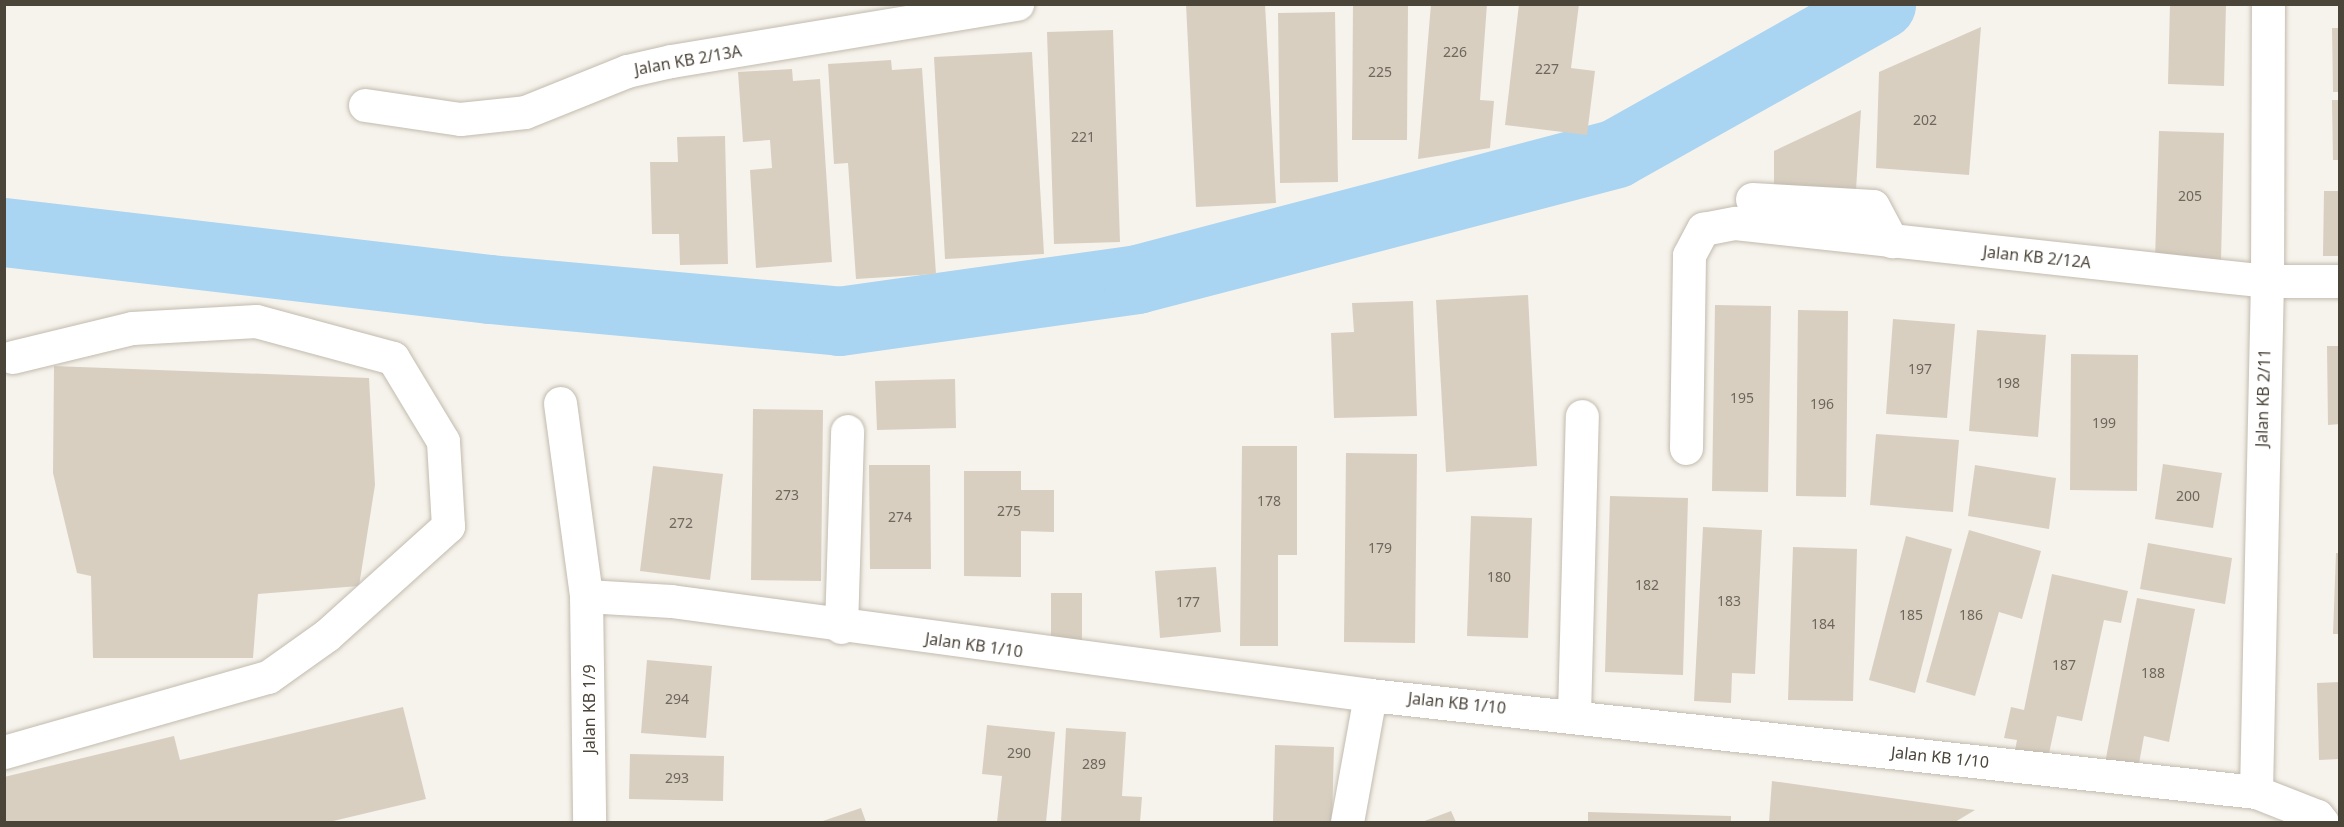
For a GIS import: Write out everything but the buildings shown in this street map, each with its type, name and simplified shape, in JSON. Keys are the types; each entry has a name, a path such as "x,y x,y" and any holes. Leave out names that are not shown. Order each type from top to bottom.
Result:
{"street":[{"name":"Jalan KB 2/13A","path":"365,105 460,119 525,112 627,71 671,61 1017,4"},
{"name":"Jalan KB 2/11","path":"2256,792 2267,281 2268,4"},
{"name":"Jalan KB 2/12A","path":"1686,447 1689,255 1703,229 1743,211 1892,241 2267,281 2340,281"},
{"path":"4,752 268,677 327,635 448,526 443,441 393,358 256,321 132,328 12,357"},
{"name":"Jalan KB 1/9","path":"560,403 586,596 589,822"},
{"path":"1574,715 1582,416"},
{"path":"841,627 847,431"},
{"name":"Jalan KB 1/10","path":"586,596 671,601 841,627 1370,694 2256,792 2316,816 2322,822"},
{"path":"1347,822 1370,694"}],"waterway":[{"path":"4,232 490,289 839,321 1137,279 1616,153 1881,4"}]}
